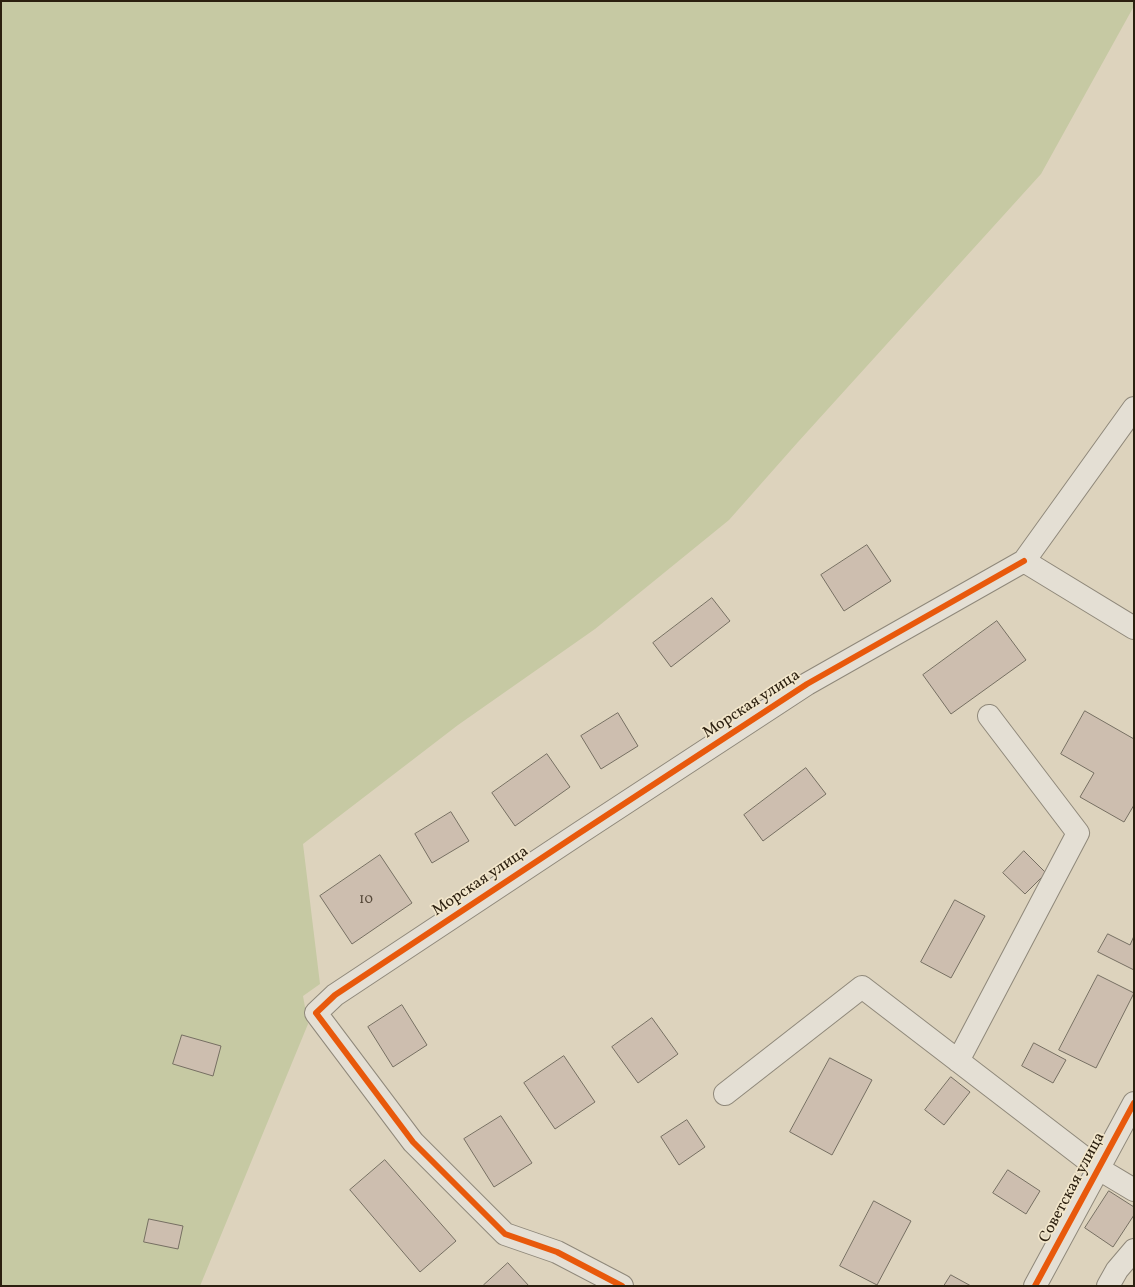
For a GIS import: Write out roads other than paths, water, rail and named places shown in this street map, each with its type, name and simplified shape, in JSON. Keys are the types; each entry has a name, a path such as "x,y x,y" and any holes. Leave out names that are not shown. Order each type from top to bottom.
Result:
{"street":[{"path":"1134,408 1024,561 1134,628"},
{"name":"Морская улица","path":"622,1286 556,1252 505,1234 413,1142 316,1013 336,995 807,684 1024,561"},
{"path":"958,1060 1078,833 989,716"},
{"path":"725,1094 862,987 1099,1169 1134,1190"},
{"name":"Советская улица","path":"1035,1286 1134,1103"},
{"path":"1108,1286 1118,1270 1134,1250"}]}
